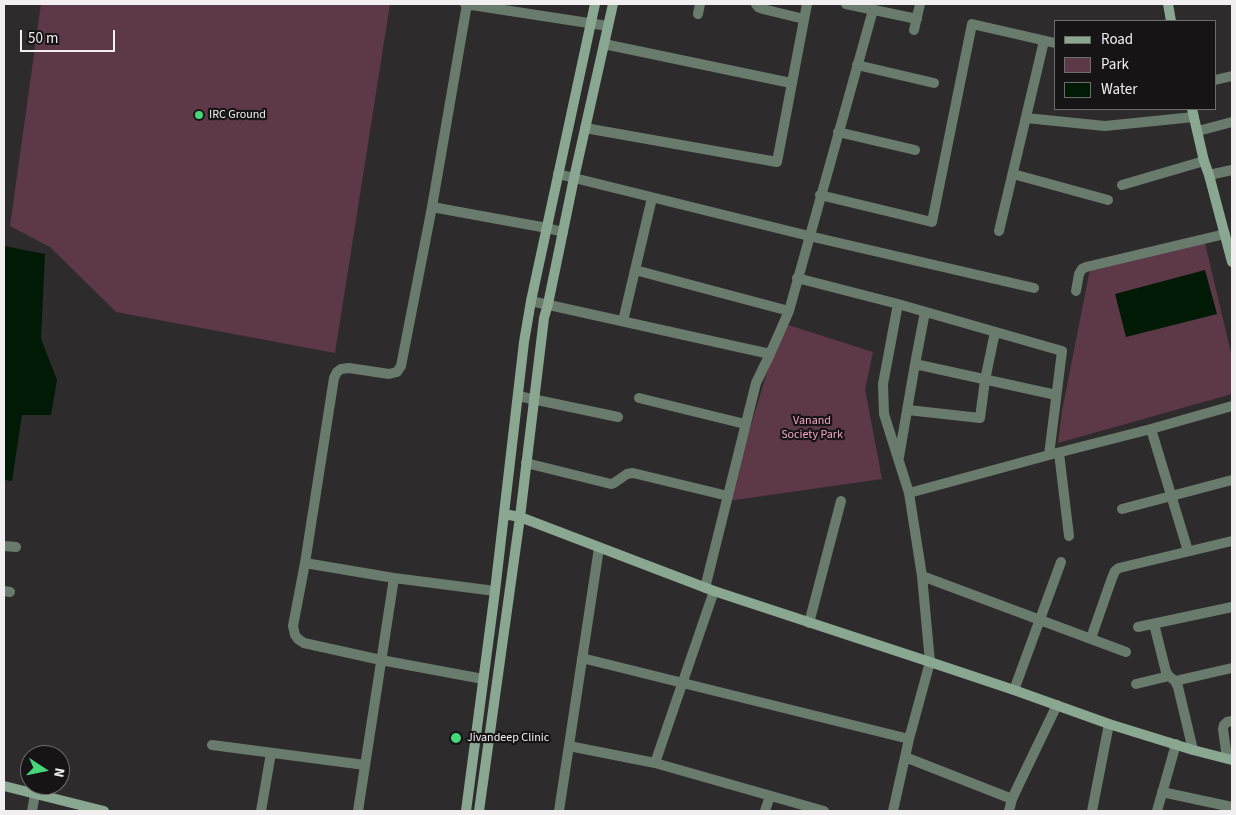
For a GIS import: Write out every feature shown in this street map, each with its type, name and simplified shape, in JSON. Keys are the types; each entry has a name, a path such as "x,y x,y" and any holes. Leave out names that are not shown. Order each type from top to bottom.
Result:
{"street":[{"path":"483,679 304,643 294,635 293,626 305,563 334,378 337,372 349,368 389,374 400,370 432,208 466,4 608,26"},
{"path":"466,811 495,591 524,342 531,300 595,4"},
{"path":"479,811 520,517 544,318 613,4"},
{"path":"756,4 763,9 804,19"},
{"path":"585,128 777,162 807,4"},
{"path":"846,4 917,19"},
{"path":"914,30 920,4"},
{"path":"1168,4 1172,20"},
{"path":"655,763 683,682 709,590 728,496 756,383 789,311 873,10"},
{"path":"820,195 932,222 972,24 1050,42 1026,118 999,231"},
{"path":"604,44 792,83"},
{"path":"857,65 934,83"},
{"path":"1216,80 1232,76"},
{"path":"1026,118 1105,126 1193,113 1204,161 1232,256"},
{"path":"1198,131 1232,122"},
{"path":"838,132 915,150"},
{"path":"1122,185 1204,161"},
{"path":"1209,175 1232,170"},
{"path":"558,174 809,236 1034,288"},
{"path":"1013,174 1108,200"},
{"path":"623,321 652,198"},
{"path":"432,208 563,232"},
{"path":"1076,291 1079,274 1086,267 1225,234"},
{"path":"635,270 789,311"},
{"path":"797,278 898,304 1062,351 1056,395 1054,454 1069,536"},
{"path":"531,300 770,354"},
{"path":"893,811 909,739 930,662 922,576 910,494 884,414 883,384 898,304"},
{"path":"899,460 926,312"},
{"path":"908,410 980,418 995,332"},
{"path":"915,364 1056,395"},
{"path":"518,396 618,417"},
{"path":"639,398 746,424"},
{"path":"910,494 1232,406"},
{"path":"1151,429 1188,551"},
{"path":"526,463 611,484 632,473 728,496"},
{"path":"1122,509 1232,480"},
{"path":"809,623 841,501"},
{"path":"504,514 520,517 709,590 1014,690 1109,724 1193,750 1230,759 1223,729 1227,722 1232,721"},
{"path":"1090,638 1115,571 1123,567 1232,541"},
{"path":"4,546 16,547"},
{"path":"559,811 599,548"},
{"path":"1014,690 1061,562"},
{"path":"305,563 394,578 495,591"},
{"path":"922,576 1126,652"},
{"path":"358,811 394,578"},
{"path":"1138,627 1232,607"},
{"path":"1154,624 1166,672 1178,687 1193,750"},
{"path":"582,658 909,739"},
{"path":"1136,684 1232,668"},
{"path":"1009,811 1012,799 1057,705"},
{"path":"1092,811 1109,724"},
{"path":"1157,811 1176,744"},
{"path":"212,745 365,765"},
{"path":"569,746 655,763 822,811"},
{"path":"261,811 271,753"},
{"path":"905,757 1012,799"},
{"path":"472,764 485,766"},
{"path":"4,786 20,790"},
{"path":"1162,792 1232,807"},
{"path":"32,811 34,795"},
{"path":"38,795 104,811"},
{"path":"765,811 770,796"}],"green space":[{"name":"IRC Ground","path":"41,4 390,4 335,353 116,312 50,247 10,226"},
{"path":"1204,239 1232,357 1232,394 1058,443 1062,411 1090,269"},
{"name":"Vanand Society Park","path":"782,323 873,352 865,389 882,479 728,501"}],"water":[{"path":"4,246 45,254 41,339 57,380 51,415 22,415 12,481 4,480"},
{"path":"1205,270 1217,314 1126,337 1115,294"}],"place":[{"name":"IRC Ground","path":"199,115"},
{"name":"Jivandeep Clinic","path":"456,738"}]}
